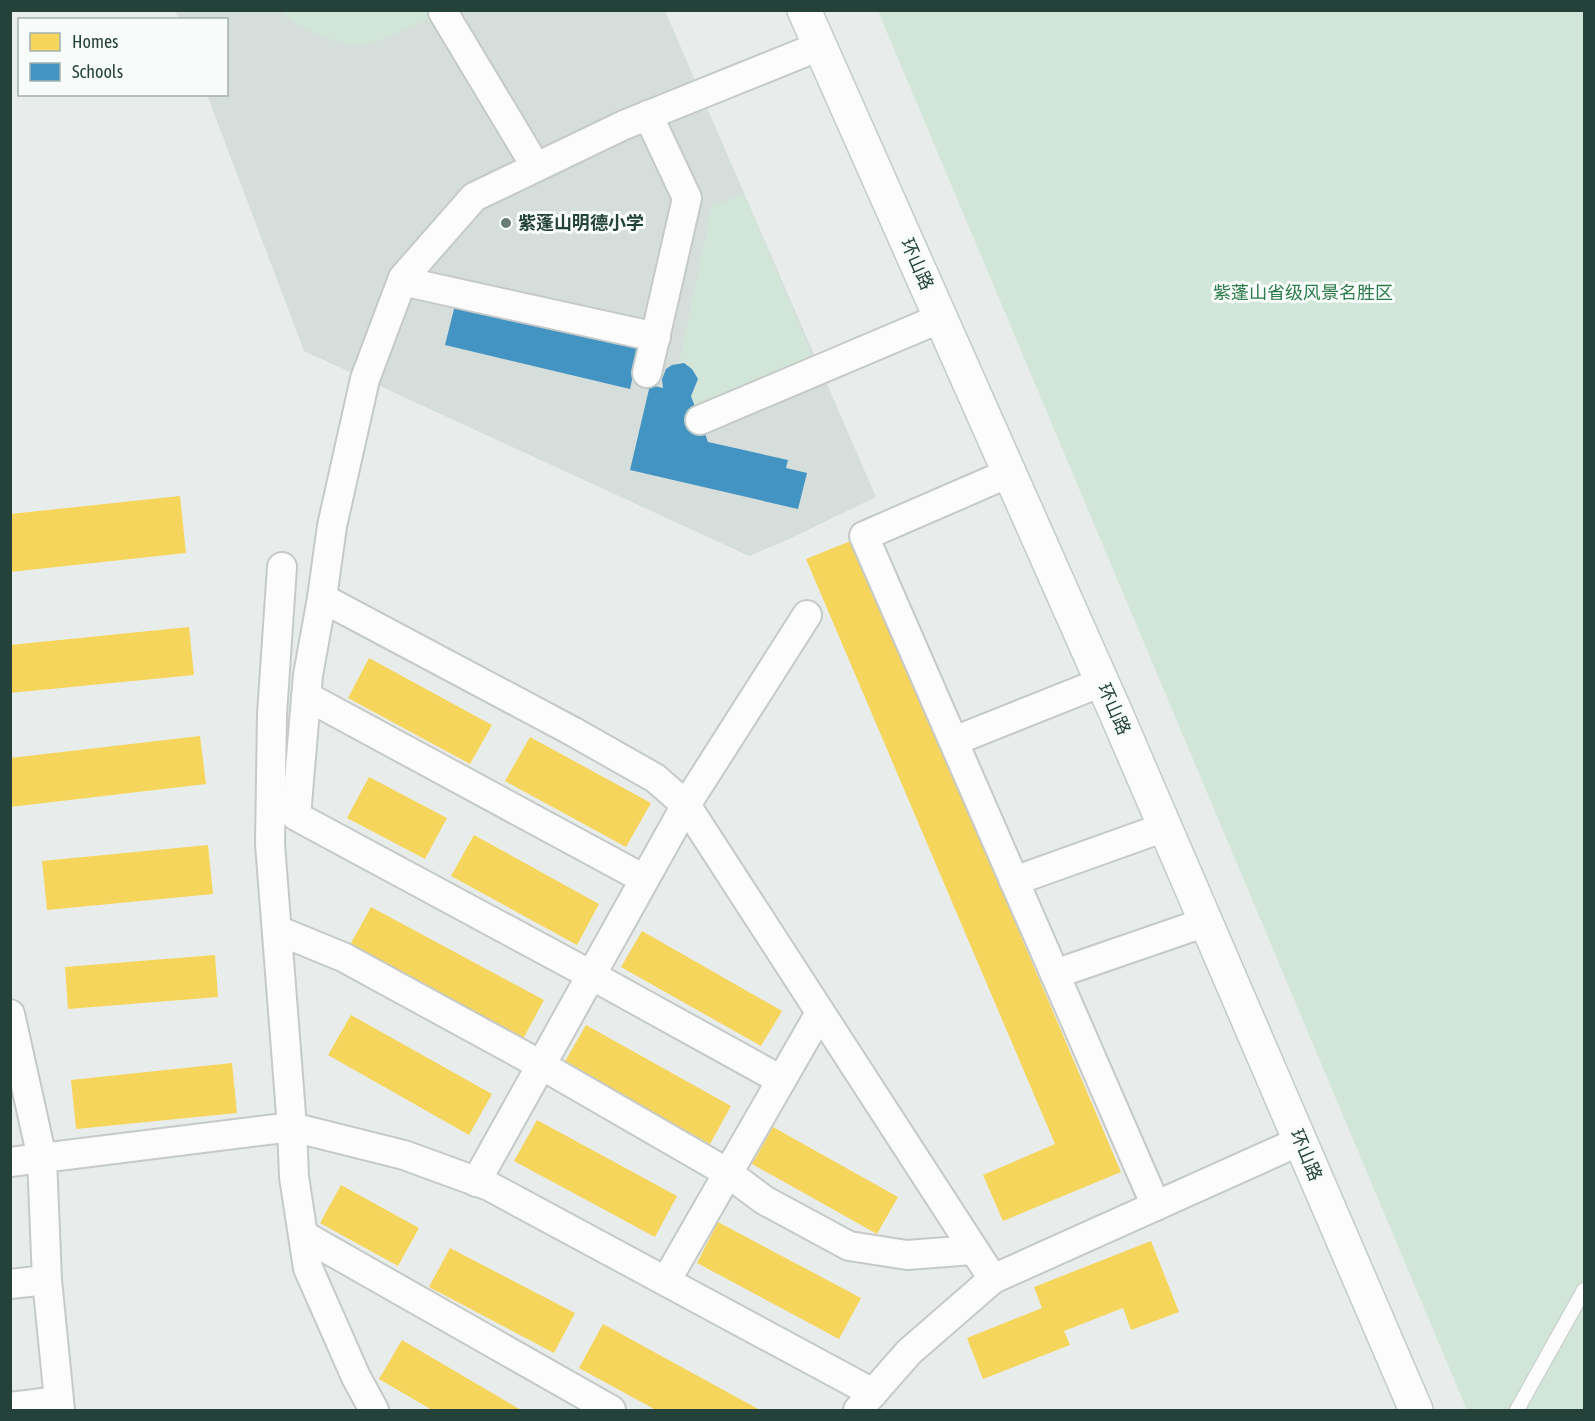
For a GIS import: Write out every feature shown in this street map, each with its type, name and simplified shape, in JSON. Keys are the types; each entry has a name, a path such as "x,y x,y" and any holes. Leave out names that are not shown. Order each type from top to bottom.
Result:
{"main road":[{"name":"环山路","path":"804,10 1102,682 1416,1410"}],"street":[{"path":"443,12 536,167"},
{"path":"781,1080 296,816 308,675 332,526 365,379 402,281 474,197 624,125 820,46"},
{"path":"647,373 687,198 648,115"},
{"path":"402,281 656,337"},
{"path":"700,420 941,318"},
{"path":"1009,473 864,536 1156,1206"},
{"path":"282,567 272,714 270,844 294,1177 309,1268 356,1377 374,1410"},
{"path":"322,598 572,731 655,778 686,805 993,1279"},
{"path":"476,1182 686,805 807,615"},
{"path":"954,741 1102,682"},
{"path":"306,696 644,879"},
{"path":"1014,881 1164,827"},
{"path":"1055,974 1206,922"},
{"path":"277,930 343,957 541,1065 728,1173 765,1200 849,1246 908,1255 973,1250"},
{"path":"666,1281 820,1013"},
{"path":"10,1014 15,1052 42,1158 47,1280 59,1406 10,1407"},
{"path":"10,1162 292,1127 404,1155 489,1186 666,1281 865,1402 909,1352 993,1279 1300,1141"},
{"path":"303,1235 611,1410"},
{"path":"10,1284 47,1280"}],"lane":[{"path":"1517,1410 1584,1290"}],"shaded area":[{"name":"紫蓬山明德小学","path":"175,11 665,11 876,497 749,556 304,351 207,96 228,96 228,18 178,18"}],"green space":[{"path":"282,11 446,11 375,42 355,45 311,32 291,20"},
{"name":"紫蓬山省级风景名胜区","path":"878,11 1584,11 1584,1410 1467,1410"},
{"path":"744,194 815,363 695,408 691,396 698,379 692,369 684,363 679,364 712,206"}],"building: Homes":[{"path":"180,496 186,553 10,572 10,514"},
{"path":"853,540 1121,1172 1003,1221 983,1175 1055,1144 806,559"},
{"path":"189,627 194,675 10,693 10,645"},
{"path":"369,658 492,725 470,764 348,698"},
{"path":"200,736 206,784 10,807 10,758"},
{"path":"530,737 651,803 626,847 505,781"},
{"path":"369,777 447,818 425,859 347,818"},
{"path":"474,835 599,904 577,945 451,876"},
{"path":"208,845 213,894 47,910 42,861"},
{"path":"371,907 544,1000 523,1039 350,945"},
{"path":"642,931 782,1011 761,1046 621,967"},
{"path":"215,955 218,997 68,1009 65,967"},
{"path":"351,1015 492,1094 469,1135 328,1055"},
{"path":"586,1025 731,1106 710,1144 564,1063"},
{"path":"232,1063 237,1113 76,1129 71,1080"},
{"path":"537,1120 677,1196 655,1237 514,1161"},
{"path":"773,1127 898,1197 877,1234 752,1164"},
{"path":"341,1185 419,1228 398,1266 320,1223"},
{"path":"718,1222 861,1298 839,1339 697,1263"},
{"path":"1151,1241 1179,1312 1131,1330 1123,1308 1064,1331 1070,1345 983,1379 967,1338 1042,1308 1034,1287"},
{"path":"450,1248 575,1313 554,1353 429,1287"},
{"path":"603,1324 760,1410 656,1410 579,1368"},
{"path":"402,1340 521,1410 432,1410 379,1379"}],"building: Schools":[{"path":"455,305 639,348 630,389 445,345"},
{"path":"684,363 692,369 698,379 691,396 708,442 788,460 786,468 807,473 798,509 630,470 650,385 663,388 662,379 666,369 672,365"}],"place":[{"name":"紫蓬山明德小学","path":"506,223"}]}
